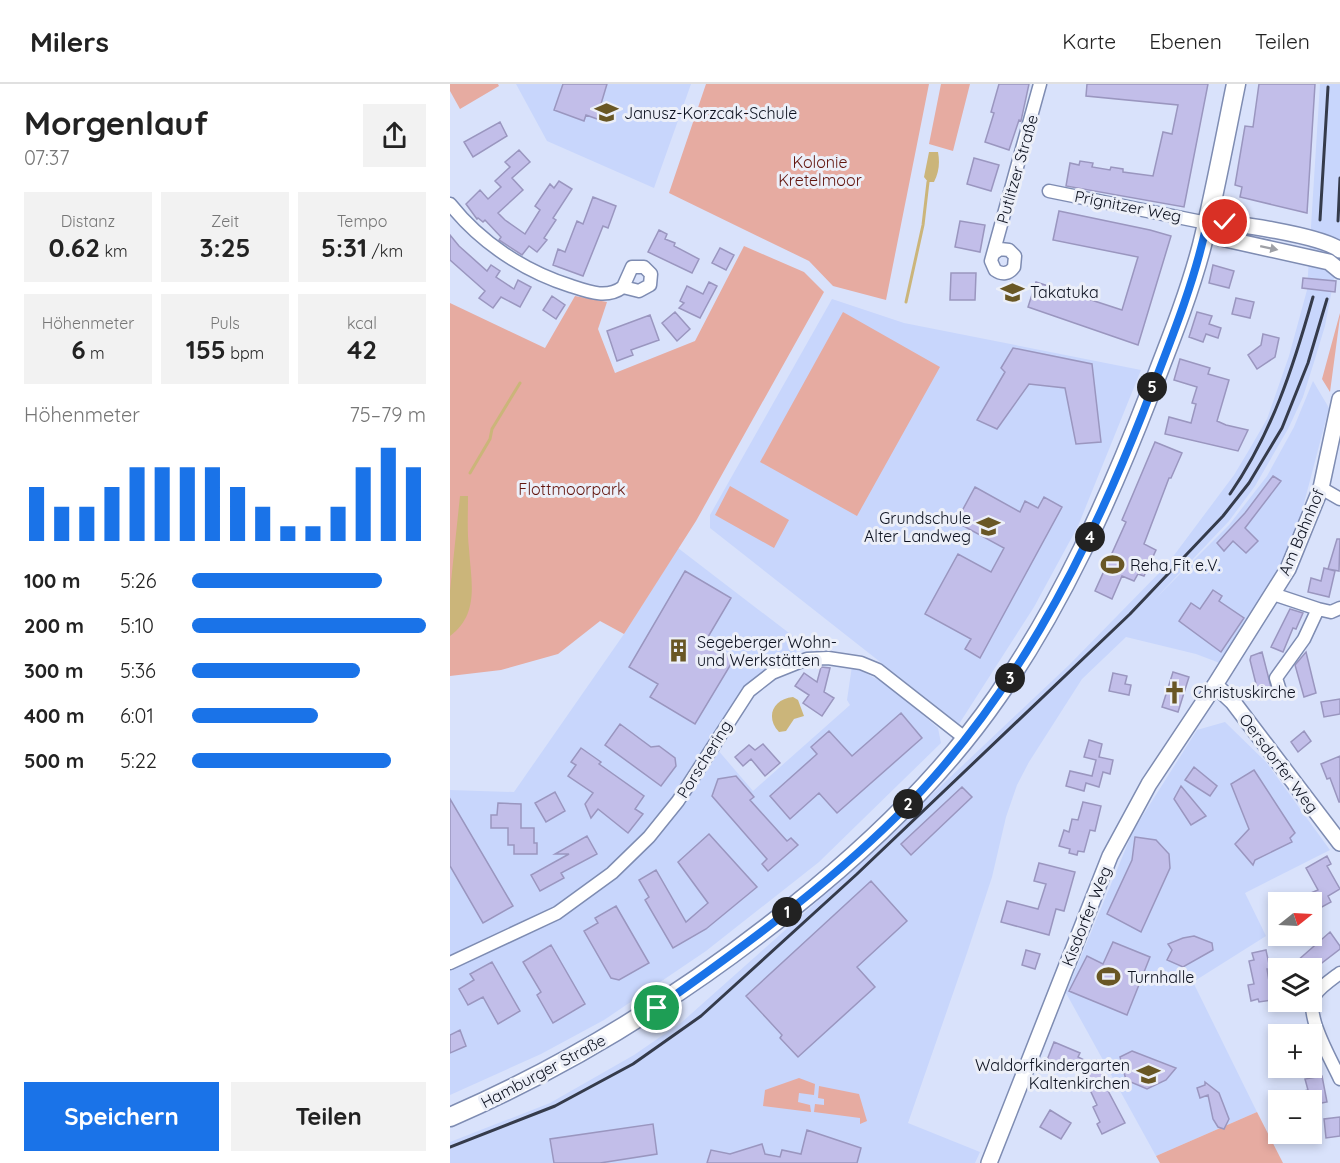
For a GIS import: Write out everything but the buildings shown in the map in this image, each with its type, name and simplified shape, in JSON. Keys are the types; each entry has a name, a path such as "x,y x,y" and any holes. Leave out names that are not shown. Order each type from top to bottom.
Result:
{"main road":[{"name":"Hamburger Straße","path":"450,1117 510,1092 568,1060 657,1008 744,946 825,881 897,816 966,739 997,698 1049,616 1085,547 1124,460 1171,340 1202,247 1236,84"}],"street":[{"name":"Putlitzer Straße","path":"993,254 1040,84"},
{"name":"Prignitzer Weg","path":"1049,191 1207,223"},
{"path":"450,204 491,244 531,272 592,293 608,294 623,287"},
{"path":"1207,223 1225,222 1338,246"},
{"path":"1207,223 1221,238 1336,264"},
{"name":"Am Bahnhof","path":"1215,685 1273,594 1301,542 1321,488 1340,399"},
{"path":"1321,488 1340,499"},
{"path":"1273,594 1331,612 1340,608"},
{"path":"1280,691 1276,678 1305,637 1318,609"},
{"name":"Porschering","path":"450,963 556,912 612,873 649,837 678,801 749,691 772,673 807,658 828,658 861,663 878,670 896,683 966,739"},
{"name":"Oersdorfer Weg","path":"1215,685 1233,702 1340,843"},
{"name":"Kisdorfer Weg","path":"989,1163 1110,856 1149,784 1215,685"},
{"path":"1340,973 1315,994 1311,1005 1312,1017 1340,1080"}],"shaded area":[{"name":"Janusz-Korzcak-Schule","path":"516,84 691,84 654,188 547,141"},
{"path":"1320,84 1340,84 1340,247 1325,326 1303,397 1288,429 1255,486 1229,521 1153,601 1229,525 1267,476 1294,427 1313,381 1329,408 1297,530 1283,567 1225,665 1196,654 1126,637 1082,679 1017,785 1006,817 992,877 908,1123 980,1152 975,1163 450,1163 450,1142 550,1103 634,1055 682,1022 839,882 1069,665 1166,566 1234,475 1249,450 1267,419 1289,356 1307,290"},
{"path":"929,152 938,152 939,167 934,182 928,182 924,177"},
{"path":"832,299 904,323 1141,370 1078,526 1034,607 959,724 710,528 710,515"},
{"path":"460,496 468,496 472,596 466,618 450,636 450,591"},
{"path":"678,548 802,643 793,657 773,665 743,689 707,743 717,749 753,791 850,705 847,700 852,666 888,685 938,728 941,743 819,862 706,951 604,1020 541,1054 450,1095 450,790 514,792 624,634"},
{"path":"793,697 798,700 804,716 794,719 786,731 779,732 772,720 773,710 780,701"},
{"path":"1225,722 1266,762 1330,850 1245,893 1266,936 1193,982 1257,1112 1156,1156 1066,993 1133,831 1197,730"}],"green space":[{"path":"450,84 498,84 499,86 460,109 450,91"},
{"name":"Kolonie Kretelmoor","path":"706,84 929,84 886,300 833,286 809,261 669,193"},
{"path":"941,84 970,84 953,151 929,144"},
{"name":"Flottmoorpark","path":"744,246 804,272 824,292 696,521 624,634 600,621 558,654 501,670 450,676 450,303 545,348 575,296 607,302 598,329 615,373 695,341"},
{"path":"843,312 940,367 857,516 760,462"},
{"path":"1340,313 1340,317 1330,392 1322,379"},
{"path":"730,486 789,520 774,548 715,515"},
{"path":"799,1078 815,1084 814,1095 799,1093 798,1102 810,1105 811,1112 763,1106 765,1090"},
{"path":"819,1086 859,1094 867,1121 860,1124 860,1118 814,1112 815,1104 824,1105 824,1099 818,1098"},
{"path":"1257,1112 1268,1134 1268,1144 1273,1144 1283,1163 1160,1163 1156,1156"}],"waterway":[{"path":"906,302 923,225 928,182"},
{"path":"470,473 490,439 492,429 520,383"}],"railway":[{"path":"1320,220 1328,87"},
{"path":"1338,221 1340,178"},
{"path":"1230,494 1258,447 1280,399 1313,297"},
{"path":"450,1147 555,1106 633,1064 701,1016 857,874 1130,614 1223,516 1249,483 1282,428 1308,363 1327,299"}],"place":[{"name":"Janusz-Korzcak-Schule","path":"606,113"},
{"name":"Takatuka","path":"1012,292"},
{"name":"Grundschule Alter Landweg","path":"989,527"},
{"name":"Reha Fit e.V.","path":"1112,565"},
{"name":"Segeberger Wohn- und Werkstätten","path":"679,651"},
{"name":"Christuskirche","path":"1175,692"},
{"name":"Turnhalle","path":"1109,977"},
{"name":"Waldorfkindergarten Kaltenkirchen","path":"1148,1074"}],"route":[{"path":"657,1008 785,914 897,816 966,739 997,698 1049,616 1085,547 1124,460 1183,306 1202,247 1207,223 1225,222"}]}
